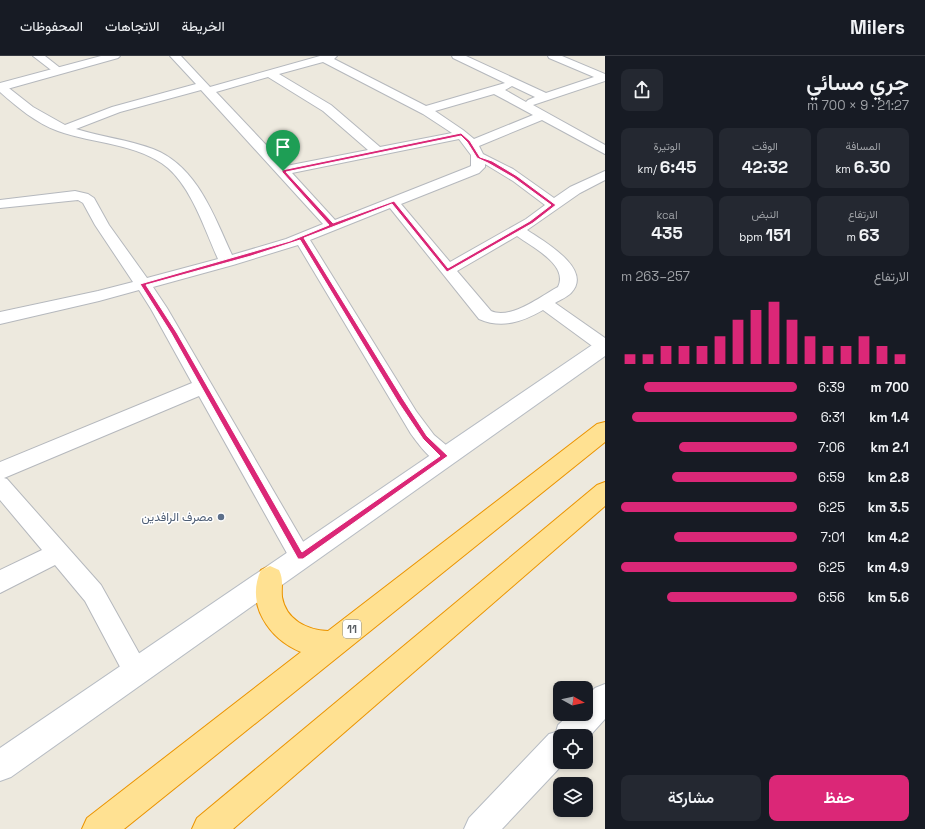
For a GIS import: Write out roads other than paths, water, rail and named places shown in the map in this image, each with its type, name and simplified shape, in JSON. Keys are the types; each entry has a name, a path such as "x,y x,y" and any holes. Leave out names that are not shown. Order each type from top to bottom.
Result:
{"highway":[{"name":"11","path":"98,829 605,430"},
{"path":"208,829 605,492"},
{"path":"270,578 268,588 269,601 274,613 282,624 291,633 304,640 318,644 332,645"}],"main road":[{"path":"0,87 114,56"},
{"path":"0,766 605,346"},
{"path":"576,729 605,698"},
{"path":"480,829 553,752"}],"street":[{"path":"38,56 59,71"},
{"path":"175,56 332,225"},
{"path":"457,56 544,97"},
{"path":"553,56 605,78"},
{"path":"66,129 87,120 139,103 270,74 328,57 442,120 461,134 475,151 490,162 516,177 554,205"},
{"path":"270,74 327,108 378,152"},
{"path":"523,105 605,78"},
{"path":"425,110 515,84"},
{"path":"0,87 28,109 52,123 66,129 139,150 167,161 183,177 193,191 226,262"},
{"path":"494,89 605,150"},
{"path":"475,151 542,116"},
{"path":"283,171 461,134"},
{"path":"0,318 99,296 226,262 301,238 474,170 478,167 475,151"},
{"path":"447,270 517,230 575,190 605,174"},
{"path":"0,204 78,196 86,199 92,205 102,225 159,308 301,557"},
{"path":"392,202 484,315 488,317 501,319 510,318 565,290 569,286 570,279 568,272 560,261 517,230"},
{"path":"301,238 400,401 425,437 439,453 445,456"},
{"path":"542,302 605,346"},
{"path":"0,471 204,386"},
{"path":"0,484 93,593 136,671"},
{"path":"0,582 59,552"}],"place":[{"name":"مصرف الرافدين","path":"221,517"}]}
